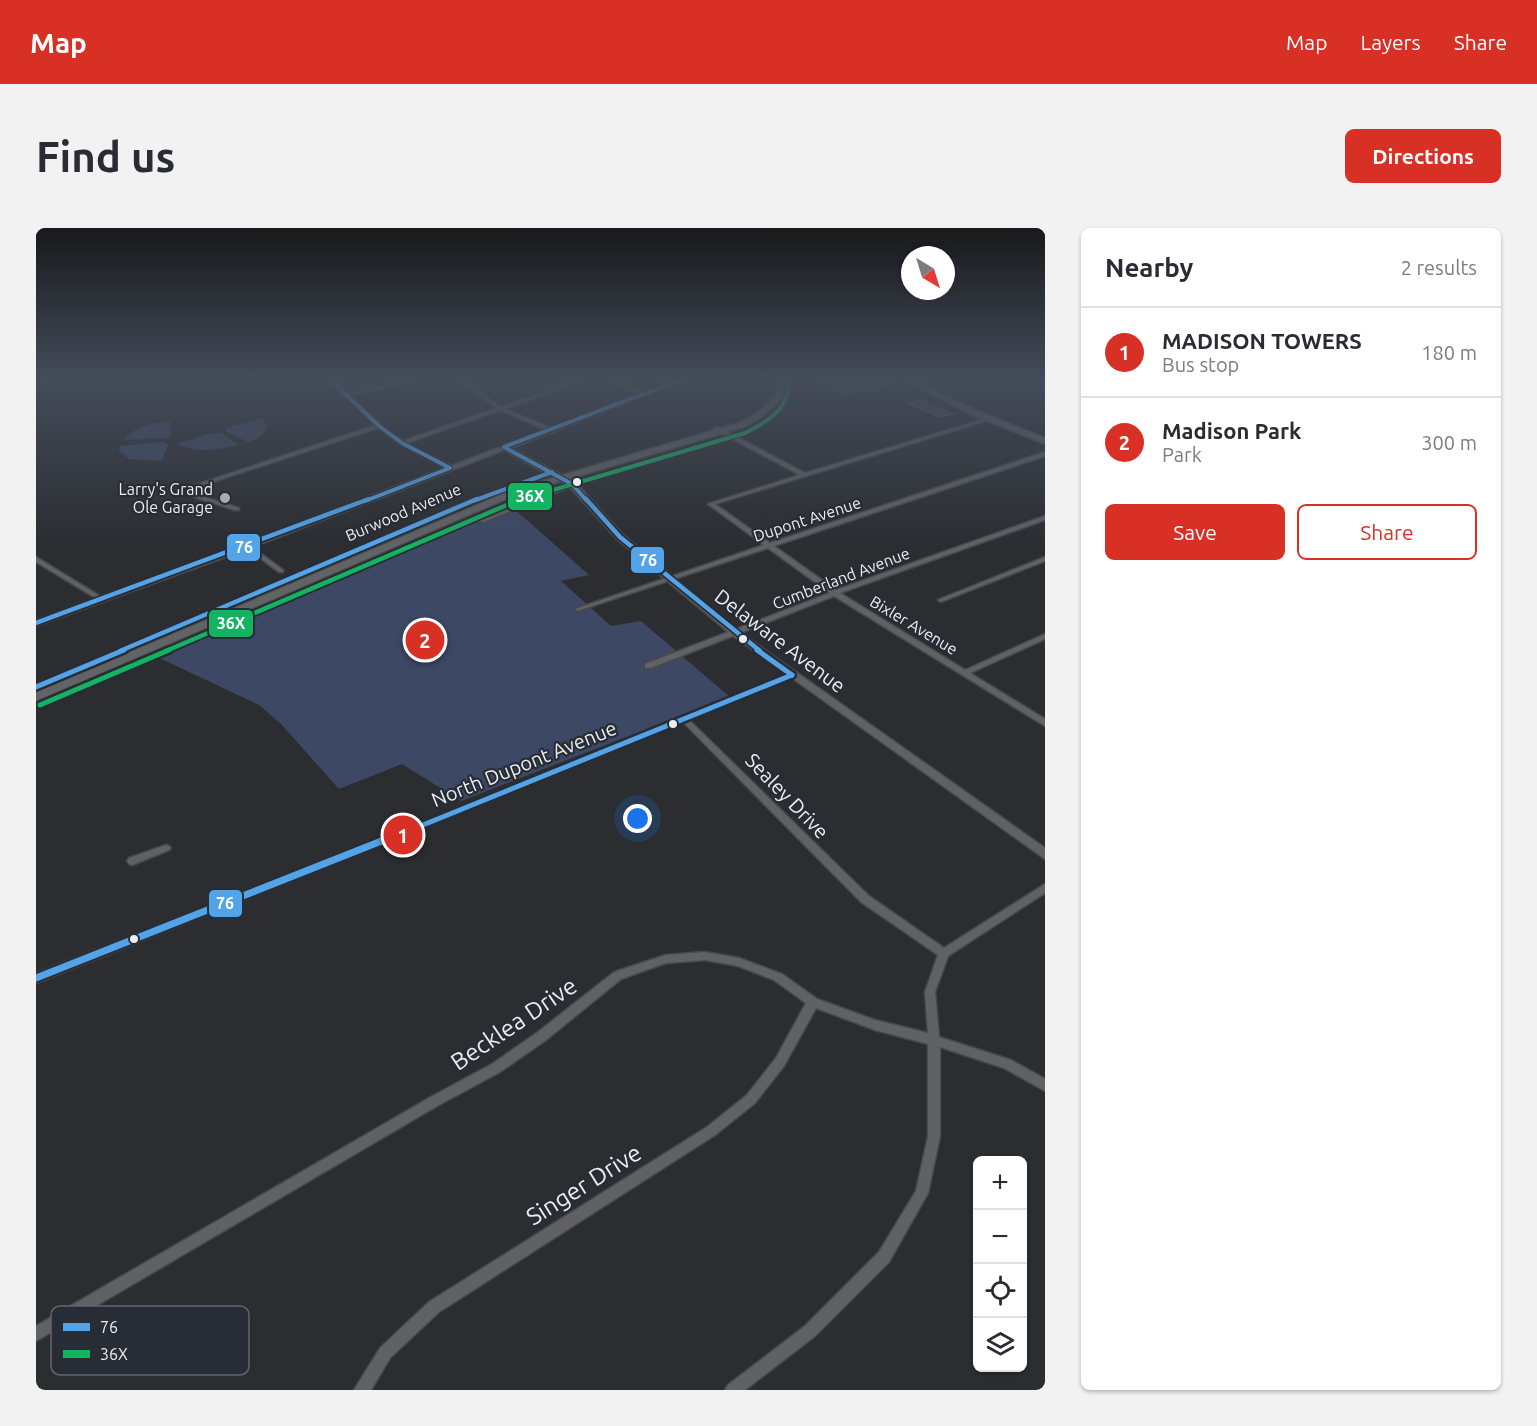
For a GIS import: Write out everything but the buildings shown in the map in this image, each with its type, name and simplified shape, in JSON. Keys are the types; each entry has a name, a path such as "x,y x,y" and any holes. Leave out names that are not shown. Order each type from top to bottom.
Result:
{"main road":[{"name":"Burwood Avenue","path":"36,687 482,496 701,435"},
{"path":"1031,435 1045,441"},
{"name":"Burwood Avenue","path":"36,697 557,474"}],"street":[{"path":"237,509 199,497 186,489 351,435"},
{"path":"392,435 450,468"},
{"path":"402,442 422,435"},
{"path":"36,622 247,546 540,435"},
{"path":"730,435 804,475 936,435"},
{"name":"Delaware Avenue","path":"504,447 572,484 620,537 735,633 1045,854"},
{"name":"Dupont Avenue","path":"578,609 1045,454"},
{"name":"Bixler Avenue","path":"804,475 715,501 711,505 836,593 1045,723"},
{"path":"482,521 572,484"},
{"name":"Cumberland Avenue","path":"648,666 836,593 1045,518"},
{"path":"247,546 281,571"},
{"path":"36,559 101,599"},
{"path":"941,600 1045,559"},
{"path":"966,672 1045,636"},
{"name":"North Dupont Avenue","path":"36,978 178,918 792,675"},
{"name":"Sealey Drive","path":"683,718 865,899 945,953"},
{"path":"132,861 166,848"},
{"path":"733,1390 810,1331 884,1257 922,1193 934,1136 934,1040 930,992 945,953 1045,888"},
{"name":"Becklea Drive","path":"84,1306 433,1102 496,1068 542,1036 617,976 666,959 705,956 739,962 778,977 813,1002 875,1025 934,1040 1007,1064 1045,1085"},
{"name":"Singer Drive","path":"362,1390 385,1353 434,1307 711,1131 751,1099 780,1062 813,1002"},
{"name":"Becklea Drive","path":"36,1334 51,1325"}],"shaded area":[{"path":"129,435 170,435 168,438 124,440"},
{"path":"204,435 224,435 238,445 208,450 192,449 177,444"},
{"path":"234,435 261,435 248,442"},
{"path":"163,442 168,444 162,461 129,459 119,451 120,446"},
{"path":"511,506 589,575 561,581 611,626 641,621 730,697 461,801 402,764 339,789 281,724 259,705 153,655"}],"transit line":[{"name":"76","path":"391,435 450,468"},
{"name":"76","path":"504,447 535,435"},
{"name":"36X","path":"40,705 518,500 737,435"},
{"name":"76","path":"504,447 572,484 620,537 735,633 792,675"},
{"name":"76","path":"36,623 247,546 450,468"},
{"name":"76","path":"36,687 482,497 552,472"},
{"name":"76","path":"36,978 441,818 792,675"}],"place":[{"name":"Larry's Grand Ole Garage","path":"225,498"},
{"name":"Madison Park","path":"425,640"},
{"name":"MADISON TOWERS","path":"403,835"}]}
